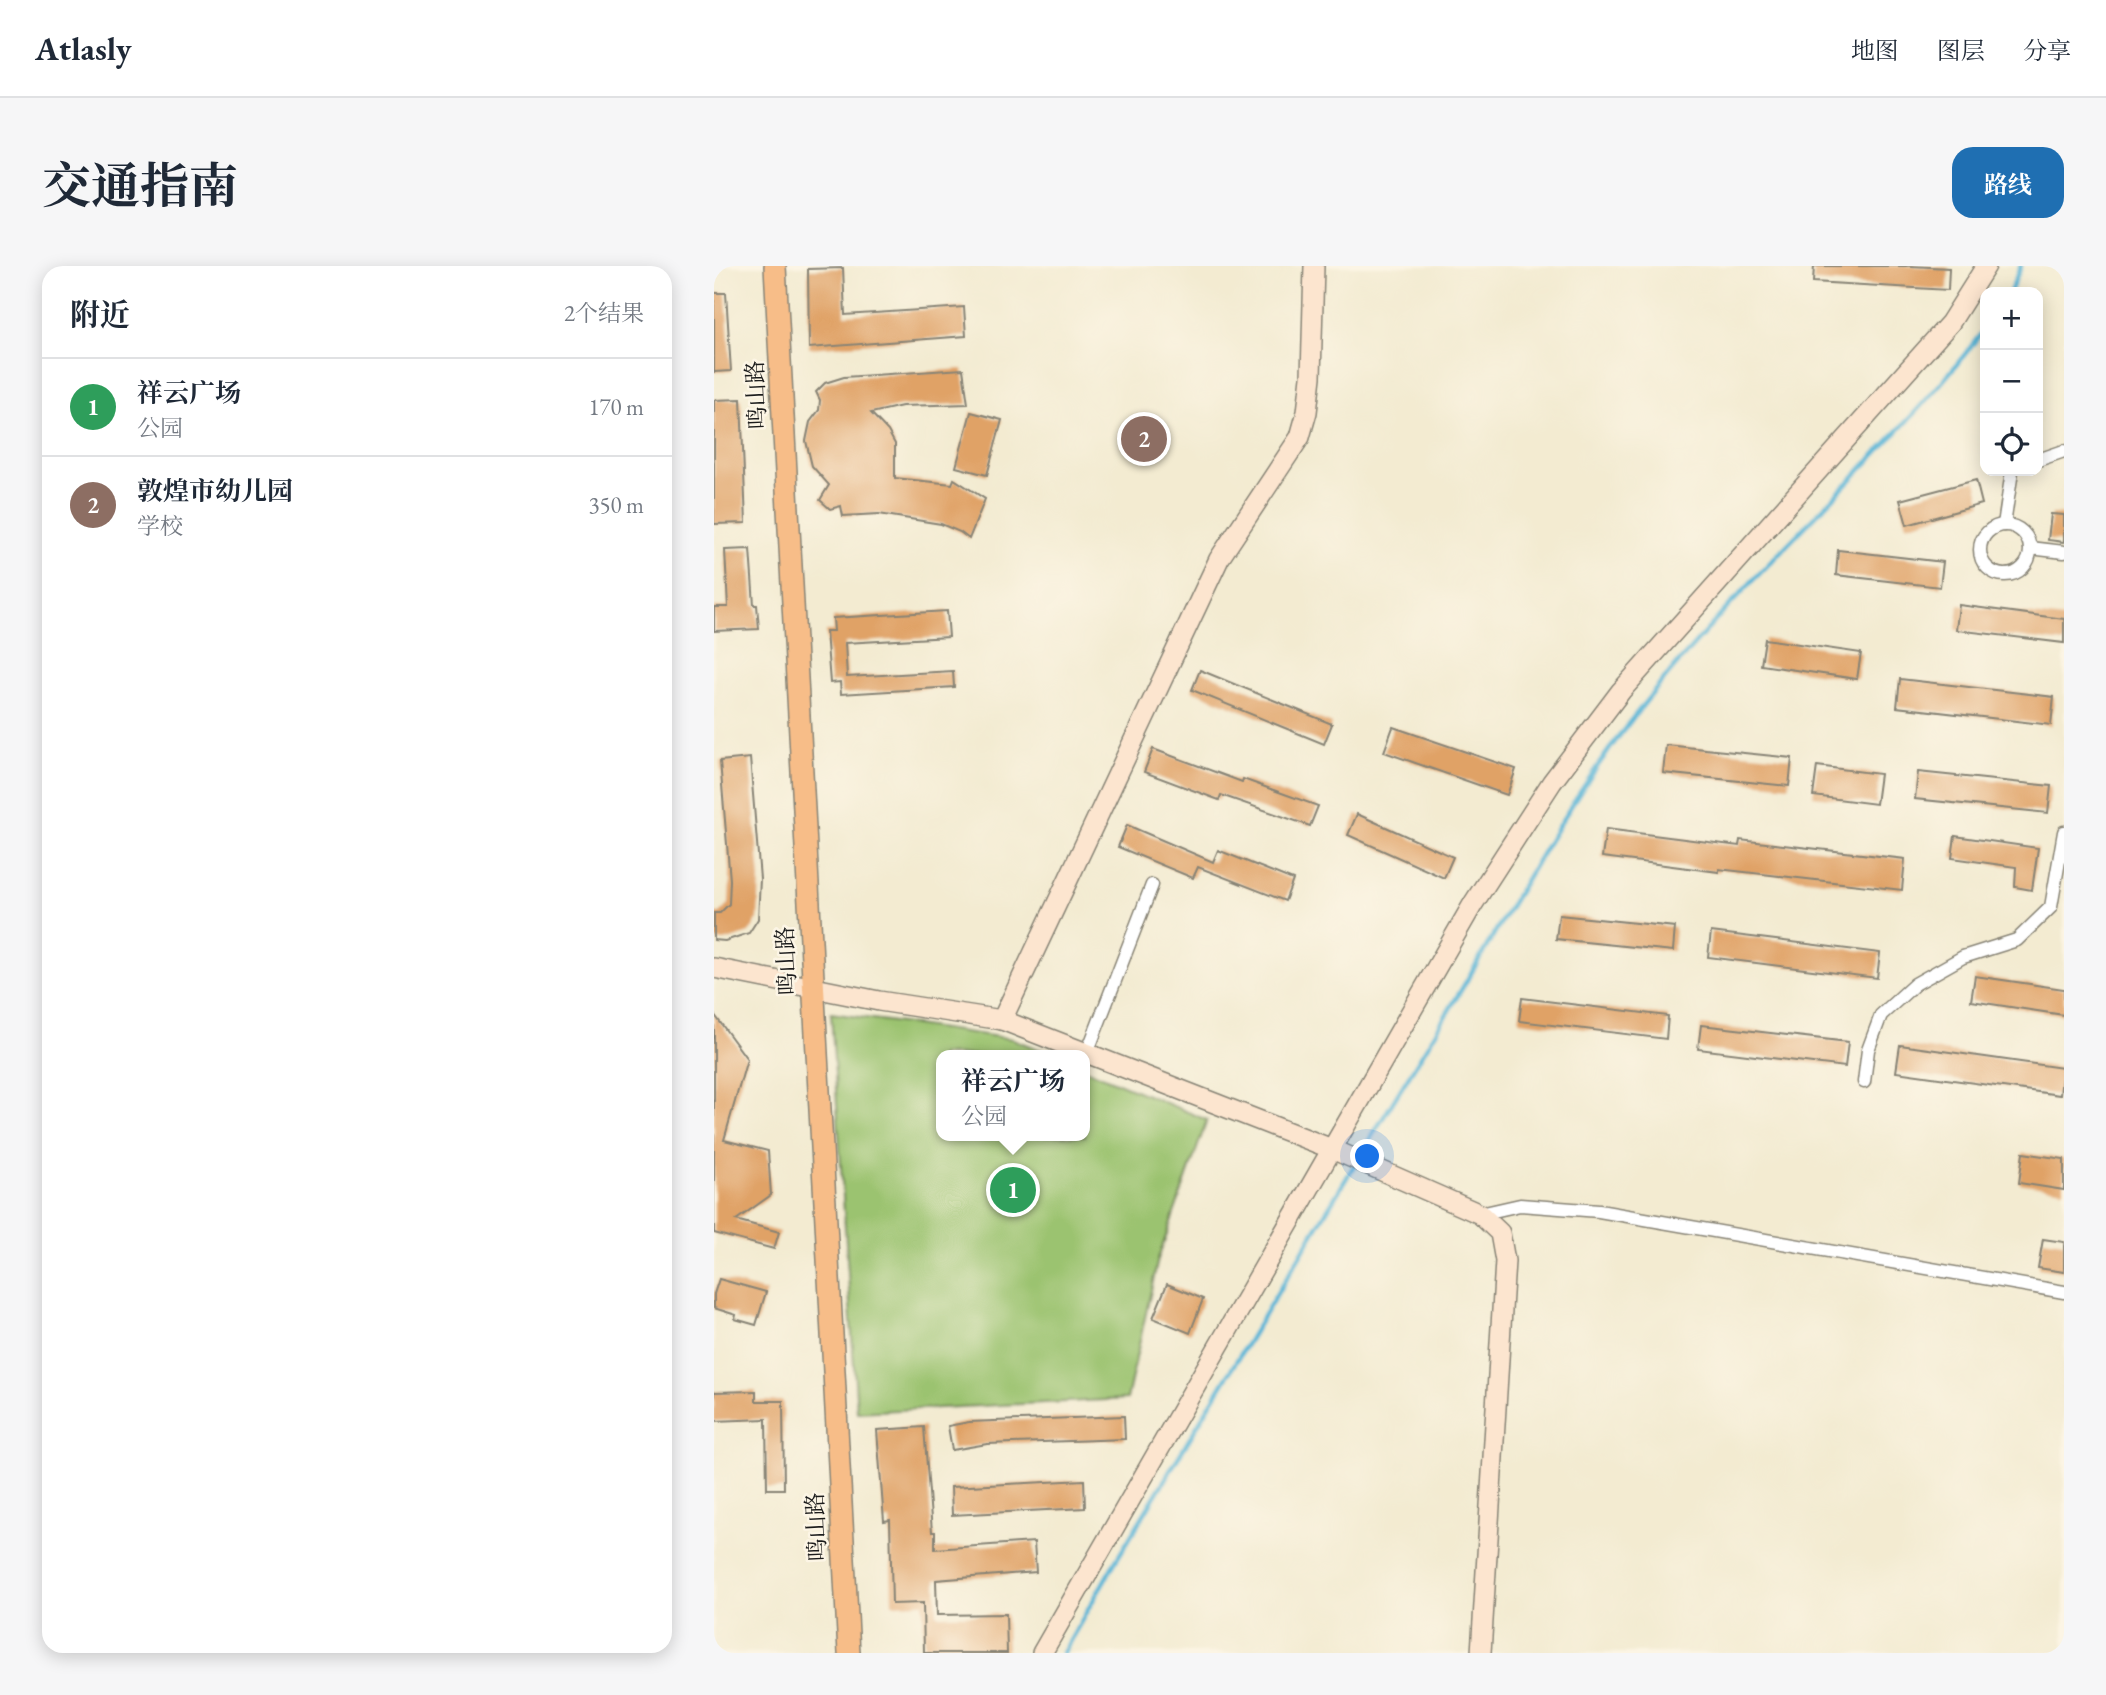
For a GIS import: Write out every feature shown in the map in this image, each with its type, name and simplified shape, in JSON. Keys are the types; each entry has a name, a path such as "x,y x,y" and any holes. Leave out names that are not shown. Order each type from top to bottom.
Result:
{"main road":[{"name":"鸣山路","path":"775,266 849,1653"}],"street":[{"path":"1002,1020 1219,559 1300,437 1307,412 1311,377 1314,266"},
{"path":"1042,1653 1349,1157 1473,904 1552,782 1621,691 1950,323 1986,266"},
{"path":"2043,458 2064,451"},
{"path":"2004,525 2011,476"},
{"path":"2004,525 2014,526 2022,531 2030,548 2029,558 2024,566 2007,575 1988,568 1982,560 1980,550 1987,533 2004,525"},
{"path":"2030,548 2064,552"},
{"path":"1864,1082 1868,1050 1881,1015 1915,984 1963,957 2017,940 2051,907 2064,832"},
{"path":"1088,1050 1152,886"},
{"path":"714,968 879,1001 1002,1020 1079,1050"},
{"path":"1090,1054 1349,1157 1480,1214 1500,1233 1505,1261 1481,1653"},
{"path":"1480,1214 1520,1205 1599,1211 2064,1292"}],"green space":[{"path":"831,1013 1013,1039 1040,1050 936,1050 936,1141 1090,1141 1090,1071 1207,1120 1158,1259 1127,1399 857,1412"}],"building":[{"path":"1814,266 1949,268 1948,290 1813,282"},
{"path":"843,268 845,315 964,307 966,336 809,348 808,269"},
{"path":"714,293 726,293 731,371 714,372"},
{"path":"963,369 968,404 902,406 871,413 888,431 895,444 895,478 952,484 954,479 985,499 969,539 941,524 879,514 843,516 841,506 830,509 820,500 829,485 812,466 806,441 810,422 819,410 820,400 816,392 825,383 844,377"},
{"path":"741,399 746,523 714,524 714,400"},
{"path":"971,412 1002,420 987,475 956,467"},
{"path":"1976,480 1982,504 1907,525 1900,500"},
{"path":"2051,514 2064,515 2064,542 2048,540"},
{"path":"750,549 754,605 757,605 759,629 714,631 714,607 728,607 725,550"},
{"path":"1838,550 1943,562 1940,587 1836,575"},
{"path":"1959,605 2064,619 2064,643 1956,630"},
{"path":"947,611 949,637 845,643 847,677 953,671 954,687 841,694 840,682 830,683 826,631 834,631 833,618"},
{"path":"1765,639 1861,653 1857,679 1761,665"},
{"path":"1200,670 1332,724 1324,744 1192,690"},
{"path":"1900,679 2054,697 2051,725 1897,707"},
{"path":"1393,727 1516,769 1507,795 1384,752"},
{"path":"1666,745 1792,758 1789,786 1663,773"},
{"path":"1153,749 1242,782 1243,779 1318,806 1310,826 1221,795 1219,800 1144,772"},
{"path":"750,758 760,879 758,919 749,933 725,941 714,940 714,913 720,913 729,904 730,880 720,761"},
{"path":"1817,766 1880,774 1876,804 1813,796"},
{"path":"1918,772 2051,786 2048,813 1915,799"},
{"path":"1357,814 1453,857 1444,878 1348,835"},
{"path":"1127,825 1213,862 1218,850 1293,880 1285,901 1198,867 1193,878 1118,847"},
{"path":"1606,829 1739,846 1740,840 1905,859 1902,890 1719,869 1719,872 1602,857"},
{"path":"1955,836 2038,848 2032,890 2015,887 2016,867 1952,858"},
{"path":"1559,915 1675,927 1673,951 1556,939"},
{"path":"1711,932 1880,953 1877,978 1708,957"},
{"path":"1975,976 2064,989 2064,1015 1971,1001"},
{"path":"1522,998 1668,1016 1666,1039 1519,1021"},
{"path":"714,1014 747,1059 724,1140 768,1151 771,1195 736,1220 779,1232 774,1249 714,1233"},
{"path":"1701,1025 1848,1042 1845,1067 1698,1049"},
{"path":"1900,1045 2063,1068 2060,1095 1896,1072"},
{"path":"2023,1153 2064,1159 2064,1190 2019,1183"},
{"path":"2043,1239 2064,1242 2064,1272 2038,1268"},
{"path":"719,1279 766,1292 756,1325 735,1319 736,1315 714,1308 714,1294"},
{"path":"1167,1284 1203,1299 1190,1333 1153,1318"},
{"path":"756,1391 756,1401 783,1401 784,1489 767,1489 766,1419 714,1421 714,1392"},
{"path":"1124,1416 1125,1439 987,1444 952,1450 948,1426 969,1422"},
{"path":"924,1427 935,1549 1034,1542 1036,1572 936,1580 937,1615 1006,1614 1007,1653 924,1653 923,1603 892,1604 890,1520 884,1521 877,1430"},
{"path":"1084,1480 1085,1508 952,1515 951,1487"}],"waterway":[{"path":"2012,287 2021,266"},
{"path":"1359,1157 1559,826 1623,730 1693,646 1916,412 1980,334"},
{"path":"1063,1653 1355,1164"}],"place":[{"name":"敦煌市幼儿园","path":"1144,439"},
{"name":"祥云广场","path":"1013,1190"}]}
